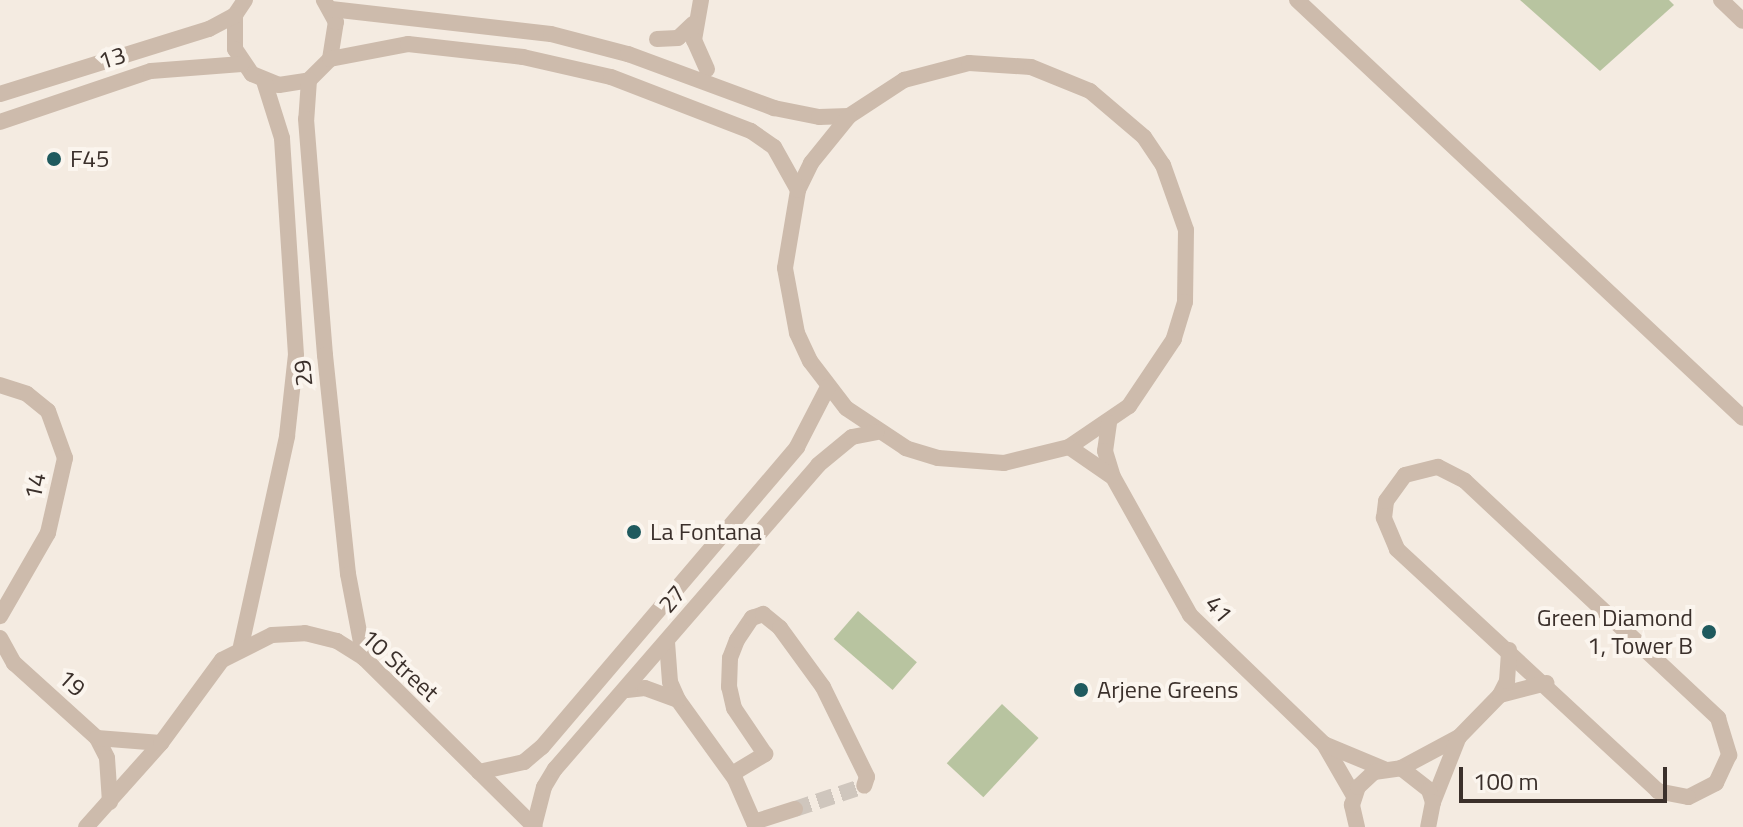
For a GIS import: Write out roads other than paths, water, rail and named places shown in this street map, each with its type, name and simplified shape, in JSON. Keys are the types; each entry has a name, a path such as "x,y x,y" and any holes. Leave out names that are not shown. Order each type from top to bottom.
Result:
{"street":[{"path":"245,0 235,15 235,49 242,64 264,81 279,85 309,80 330,59 337,35 327,5 551,34 628,54 795,114 849,116"},
{"path":"701,0 693,24 698,55 707,69"},
{"path":"1297,0 1743,418"},
{"path":"1721,0 1743,21"},
{"name":"13","path":"0,94 209,29 235,15"},
{"path":"657,39 678,38 693,24"},
{"path":"330,59 408,44 523,57 611,77 751,131 774,147 798,190"},
{"path":"1000,63 1062,77 1090,91 1144,137 1168,176 1186,230 1185,302 1162,363 1109,423 1069,447 1037,458 971,464 938,458 877,432 828,387 797,333 788,301 786,242 798,190 811,163 849,116 904,80 936,69 1000,63"},
{"name":"13","path":"0,122 151,71 242,64"},
{"name":"29","path":"309,80 306,119 325,355 348,574 364,658"},
{"name":"29","path":"241,646 287,436 296,355 282,138 264,81"},
{"name":"14","path":"0,385 27,394 48,411 65,458 48,533 0,616"},
{"name":"27","path":"479,772 524,762 542,747 797,447 828,387"},
{"name":"41","path":"1109,423 1105,451 1113,477 1190,615 1324,744"},
{"name":"27","path":"535,826 537,806 555,769 627,690 833,448 877,432"},
{"name":"41","path":"1069,447 1113,477"},
{"path":"1438,467 1465,481 1718,718 1728,739 1725,770 1703,792 1673,796 1658,791 1546,683 1387,534 1386,501 1405,475 1438,467"},
{"path":"732,774 765,754 734,708 729,687 730,658 737,640 752,618 763,614 780,628 823,687 867,777 864,786"},
{"name":"10 Street","path":"86,827 161,743 206,677 241,646 272,635 305,633 337,641 364,658 535,826"},
{"name":"19","path":"0,638 7,661 97,738 110,769 110,802"},
{"path":"667,642 670,682 678,700 732,774 755,825 795,809"},
{"path":"1353,823 1354,796 1365,779 1459,737 1500,695 1507,681 1509,650"},
{"path":"1500,695 1546,683"},
{"path":"627,690 645,688 678,700"},
{"path":"1432,818 1459,737"},
{"path":"97,738 161,743"},
{"path":"1324,744 1422,780 1432,818"},
{"path":"1324,744 1354,796"}],"tunnel":[{"path":"795,809 864,786"}],"place":[{"name":"F45","path":"54,159"},
{"name":"La Fontana","path":"634,532"},
{"name":"Green Diamond 1, Tower B","path":"1709,632"},
{"name":"Arjene Greens","path":"1081,690"}]}
